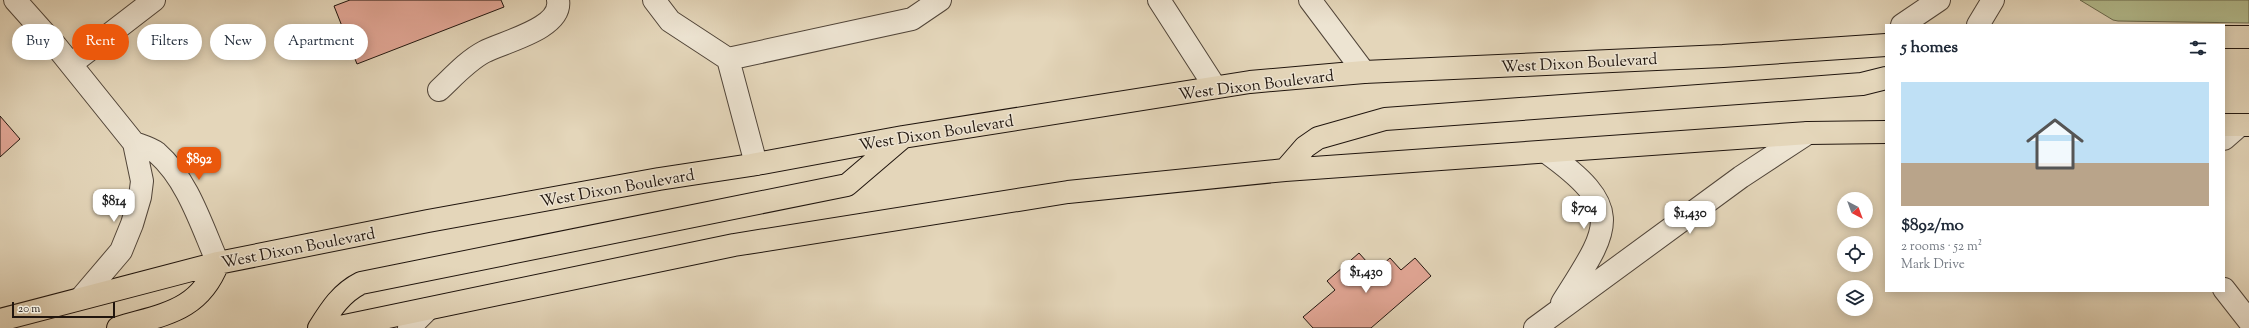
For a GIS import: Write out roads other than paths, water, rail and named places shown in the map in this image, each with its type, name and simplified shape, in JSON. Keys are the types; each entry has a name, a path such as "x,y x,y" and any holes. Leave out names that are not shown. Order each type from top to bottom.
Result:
{"highway":[{"path":"2225,37 2249,37"},
{"name":"West Dixon Boulevard","path":"0,320 218,263 451,217 903,137 1250,82 1364,72 1881,43"},
{"path":"1285,170 1305,147 1318,138 1385,119 1862,84 1885,78"},
{"path":"335,328 742,244 1068,192 1285,170 1808,133 1885,132"},
{"path":"320,328 336,302 349,289 361,283 848,185 903,137"},
{"path":"118,328 178,310 186,305 212,279 218,263"}],"street":[{"path":"15,0 71,64 134,143 142,181 140,196 132,224 121,250 81,298"},
{"path":"71,64 154,0"},
{"path":"439,90 467,64 484,52 539,28 555,12 558,0"},
{"path":"654,0 670,21 728,60 756,164"},
{"path":"728,60 912,19 940,0"},
{"path":"1159,0 1176,24 1215,88"},
{"path":"1310,0 1364,72"},
{"path":"1903,24 1939,0"},
{"path":"1979,24 1993,0"},
{"path":"1535,328 1741,177 1808,133"},
{"path":"134,143 157,153 170,168 184,189 218,263"},
{"path":"1546,152 1573,171 1588,186 1599,202 1603,217 1601,233 1592,254 1556,313"},
{"path":"2225,290 2249,321"},
{"path":"408,328 428,309"}]}
